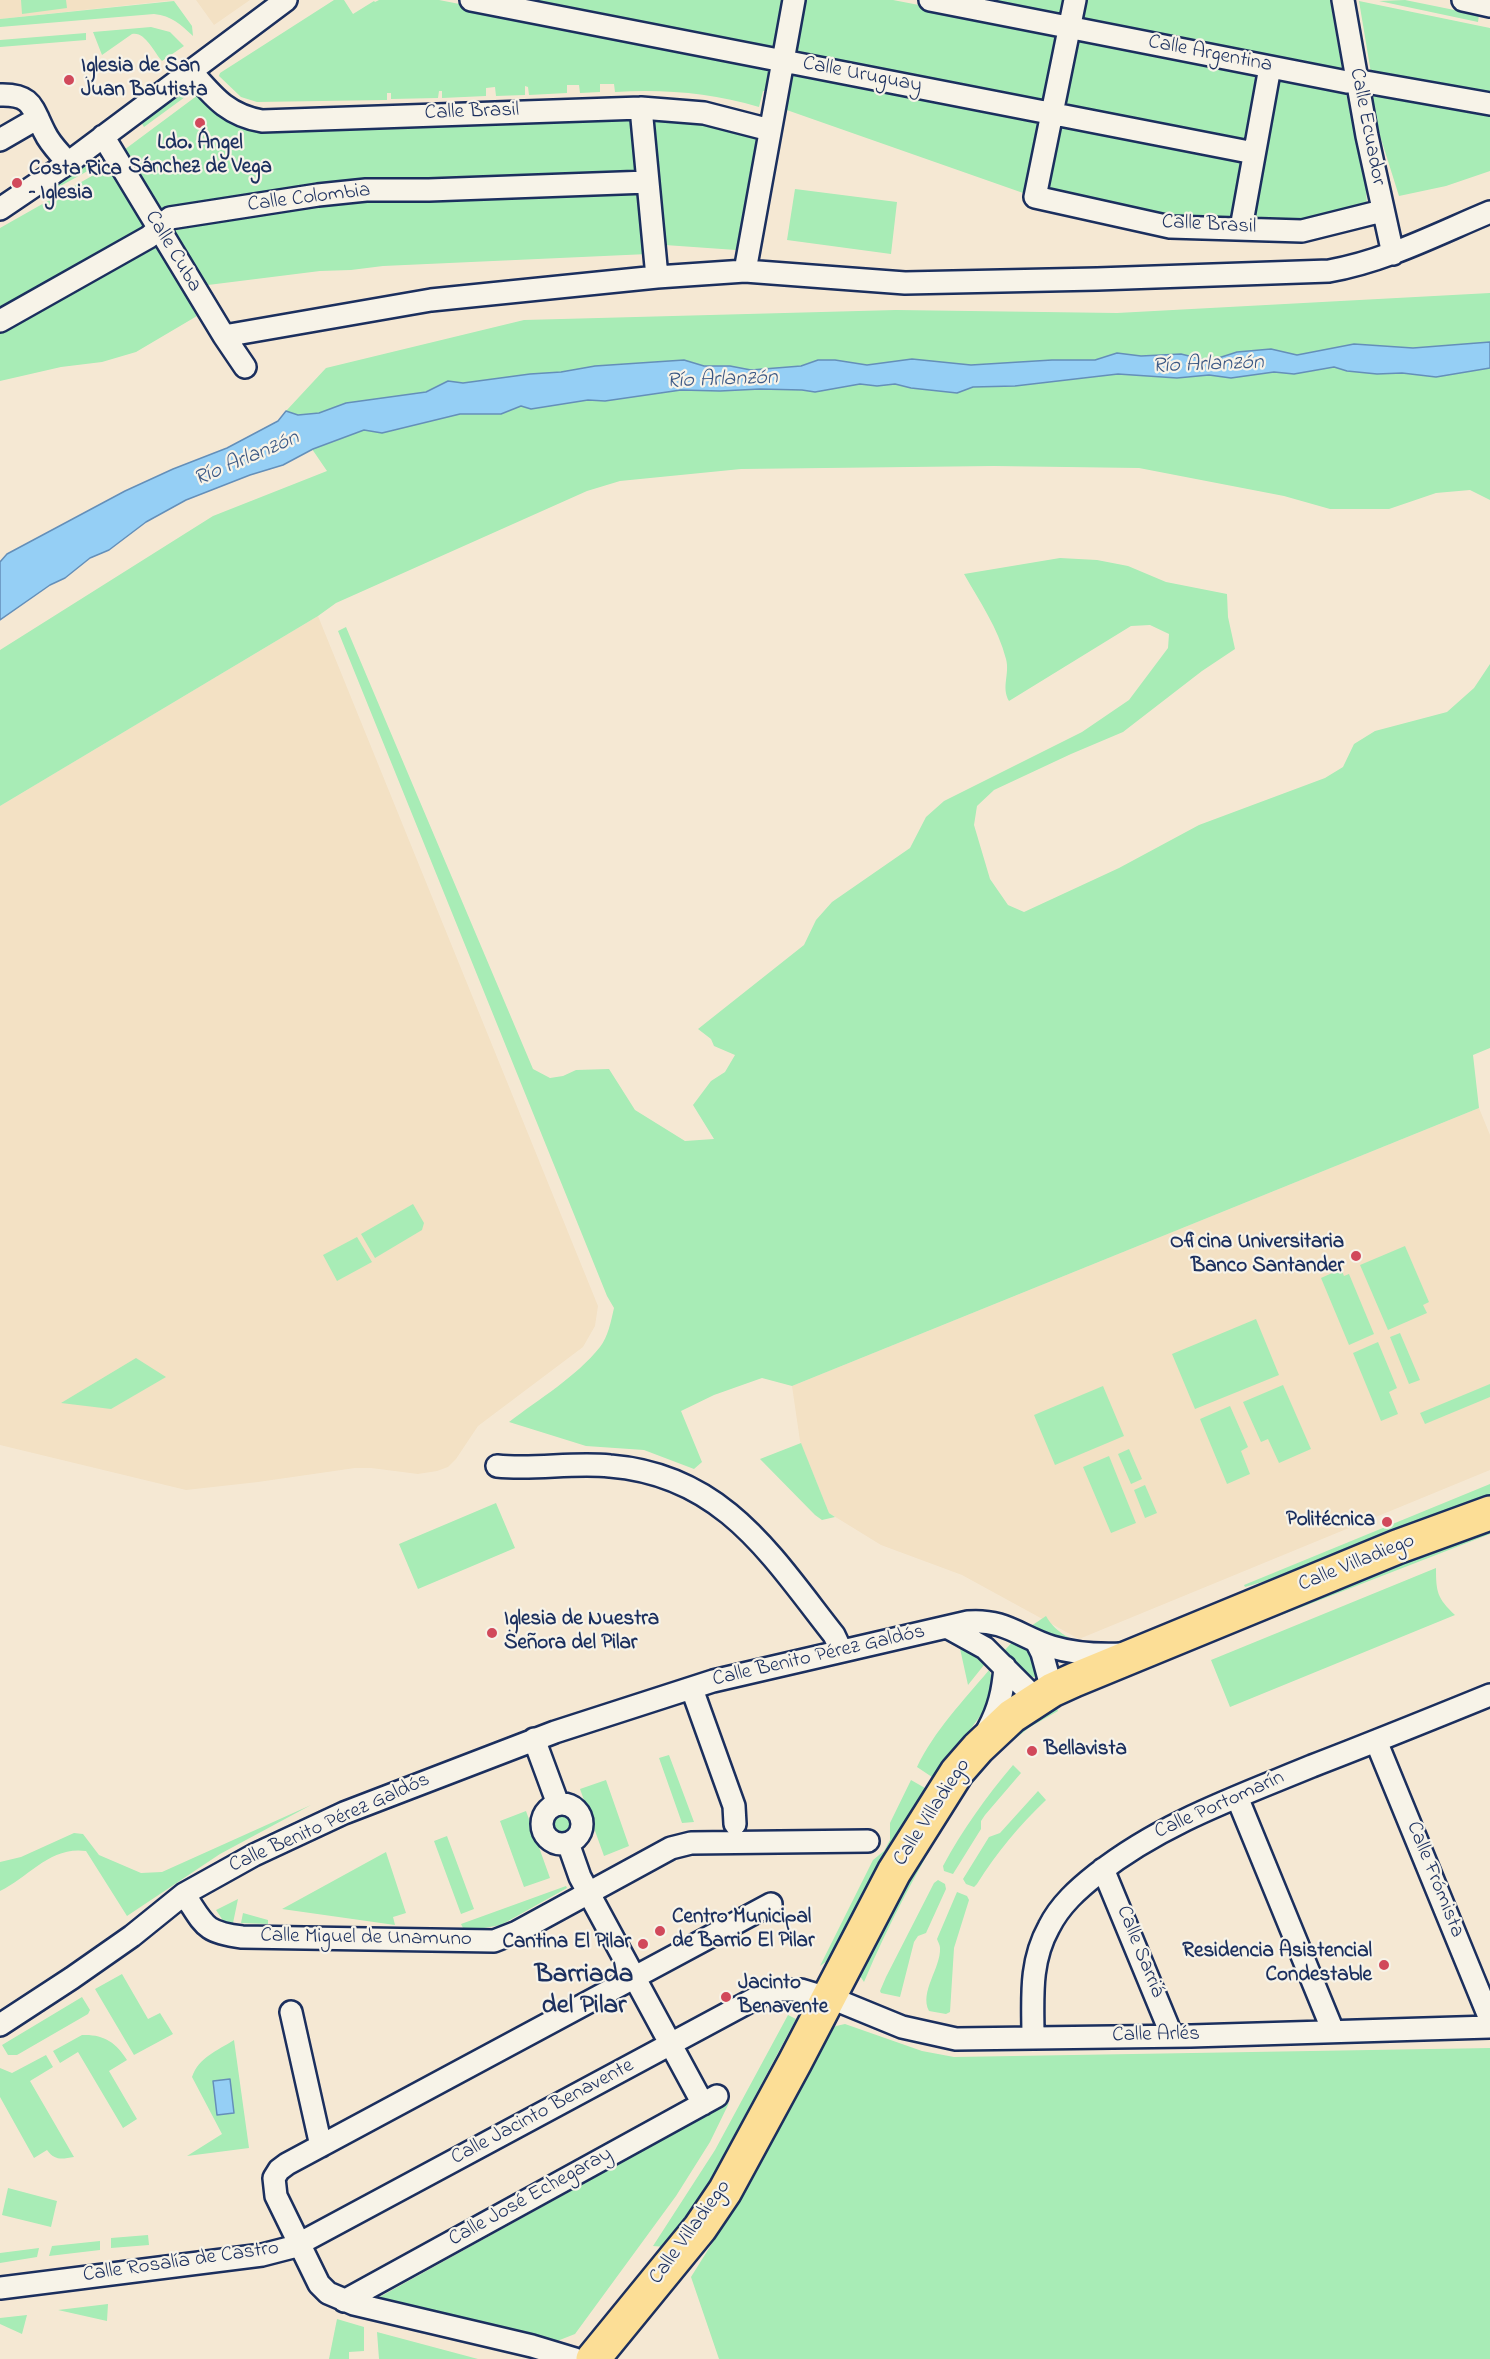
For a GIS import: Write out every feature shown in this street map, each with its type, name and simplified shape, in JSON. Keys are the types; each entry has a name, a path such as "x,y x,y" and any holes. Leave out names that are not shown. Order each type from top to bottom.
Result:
{"highway":[{"name":"Calle Villadiego","path":"593,2359 651,2289 725,2191 894,1872 948,1785 978,1748 1012,1716 1044,1695 1135,1654 1397,1547 1490,1513"}],"street":[{"path":"0,208 68,163 286,0"},
{"name":"Calle Uruguay","path":"471,0 1254,153"},
{"path":"745,271 794,0"},
{"name":"Calle Argentina","path":"930,0 1270,67 1490,104"},
{"path":"1052,113 1075,0"},
{"name":"Calle Ecuador","path":"1343,0 1356,82 1393,254"},
{"path":"1463,0 1490,6"},
{"path":"1240,228 1270,67"},
{"name":"Calle Brasil","path":"191,71 226,108 246,118 262,121 641,108 704,113 770,130"},
{"path":"0,95 14,94 25,98 34,106 46,135 68,163"},
{"path":"641,108 657,277"},
{"name":"Calle Brasil","path":"1052,113 1035,197 1170,227 1302,231 1382,211"},
{"path":"0,141 38,118"},
{"name":"Calle Cuba","path":"103,136 158,229 245,367"},
{"name":"Calle Colombia","path":"0,321 149,237 170,218 347,192 648,182"},
{"path":"224,336 431,300 657,277 745,271 905,283 1329,271 1356,266 1393,254 1490,212"},
{"path":"497,1466 540,1468 610,1466 655,1472 685,1485 733,1515 748,1529 834,1635 841,1650"},
{"path":"976,1641 976,1630 985,1621"},
{"name":"Calle Benito Pérez Galdós","path":"0,2025 132,1936 184,1894 254,1855 344,1814 534,1739 597,1717 747,1672 947,1627 985,1621 1007,1626 1036,1641 1067,1651 1096,1655 1135,1654"},
{"name":"Calle Benito Pérez Galdós","path":"947,1627 976,1641 1005,1667 1044,1695"},
{"path":"1036,1641 1042,1653 1044,1695"},
{"path":"978,1748 997,1712 1003,1694 1005,1667"},
{"name":"Calle Benito Pérez Galdós","path":"692,1689 734,1806 735,1824"},
{"name":"Calle Portomarín","path":"1034,2038 1032,1979 1040,1946 1048,1927 1061,1908 1103,1869 1151,1837 1195,1814 1490,1695"},
{"path":"534,1739 558,1804 545,1812 542,1818 543,1830 550,1840 556,1843 568,1843 580,1878 670,2044"},
{"name":"Calle Frómista","path":"1376,1741 1490,2019"},
{"path":"1237,1797 1333,2031"},
{"name":"Calle Miguel de Unamuno","path":"184,1894 205,1925 219,1934 242,1937 494,1941 517,1932 671,1848 691,1843 868,1841"},
{"name":"Calle Sarriá","path":"1103,1869 1172,2036"},
{"path":"300,2244 276,2196 274,2178 287,2164 771,1904"},
{"path":"788,1989 801,2005 808,2038"},
{"name":"Calle Jacinto Benavente","path":"300,2244 758,1997 774,1990 788,1989 801,1990 828,1998"},
{"name":"Calle Arlés","path":"828,1998 902,2026 956,2039 1172,2036 1490,2027"},
{"path":"291,2012 321,2146"},
{"name":"Calle José Echegaray","path":"344,2301 710,2100 670,2044"},
{"name":"Calle Rosalía de Castro","path":"0,2288 262,2255 300,2244 323,2289 344,2301 532,2346 575,2359"}],"shaded area":[{"path":"0,0 176,0 0,19"},
{"path":"196,0 250,0 214,25"},
{"path":"318,616 598,1306 595,1326 583,1347 478,1426 456,1459 448,1467 437,1471 418,1474 355,1468 186,1490 0,1445 0,806"},
{"path":"1479,1108 1490,1135 1490,1470 1079,1639 962,1575 881,1545 829,1513 800,1441 792,1386"}],"green space":[{"path":"21,0 66,0 67,8 22,14"},
{"path":"334,0 344,0 353,14 379,0 439,0 772,65 766,91 763,91 759,107 723,98 688,93 615,92 614,84 600,84 600,92 580,93 579,85 567,85 567,93 529,95 528,87 525,86 525,95 496,96 495,87 486,88 486,96 442,98 442,91 439,91 438,98 391,99 391,93 387,93 387,100 257,102 241,97 219,76 220,73"},
{"path":"495,0 785,0 775,54"},
{"path":"804,0 893,0 1059,32 1046,106 792,58"},
{"path":"973,0 1065,0 1061,17"},
{"path":"1083,0 1330,0 1343,74 1078,23"},
{"path":"1405,0 1479,15 1478,22 1379,1"},
{"path":"174,1 192,26 193,36 180,24 154,14 0,27 0,19"},
{"path":"1359,1 1490,28 1490,97 1371,73"},
{"path":"151,27 170,32 184,46 162,61 145,39 132,34 102,55 93,32"},
{"path":"86,33 86,40 0,47 0,40"},
{"path":"1076,36 1265,73 1252,144 1063,110"},
{"path":"791,68 1041,118 1026,194 781,108"},
{"path":"1275,76 1345,88 1366,189 1367,208 1289,225 1247,223"},
{"path":"1370,88 1490,110 1490,171 1446,186 1399,196 1376,123"},
{"path":"179,90 185,97 144,127 139,119"},
{"path":"202,92 223,111 633,116 641,173 165,213 156,211 142,187 145,181 141,174 135,172 124,150"},
{"path":"650,118 705,121 758,135 736,250 665,245 661,241"},
{"path":"1059,124 1248,158 1237,220 1174,221 1046,192"},
{"path":"89,157 95,167 13,212"},
{"path":"113,164 149,229 0,313 0,228"},
{"path":"639,187 648,254 383,266 320,271 200,286 169,233 175,222 311,201"},
{"path":"795,189 897,202 891,254 787,240"},
{"path":"155,240 197,316 136,352 102,362 61,367 0,381 0,327"},
{"path":"1490,293 1490,500 1470,490 1436,493 1389,509 1330,509 1284,496 1139,468 994,466 741,469 620,481 587,491 336,603 318,616 0,806 0,650 213,516 327,471 286,411 326,368 524,320 896,310 1117,313"},
{"path":"1060,558 1097,560 1128,566 1166,582 1227,594 1228,617 1235,649 1202,671 1123,732 994,790 977,806 974,825 990,879 1008,905 1024,912 1119,868 1199,825 1325,778 1343,767 1354,744 1375,731 1447,712 1474,688 1490,664 1490,1048 1473,1055 1479,1108 792,1386 762,1378 714,1395 681,1411 702,1462 694,1469 644,1450 586,1446 509,1422 569,1378 590,1358 605,1339 614,1308 607,1296 338,631 346,627 533,1069 550,1078 563,1076 576,1070 609,1069 635,1110 685,1141 714,1139 693,1105 711,1081 725,1072 735,1055 714,1046 711,1039 698,1029 804,945 816,920 832,902 910,848 926,817 944,801 1082,732 1129,700 1168,648 1169,634 1150,625 1131,626 1009,701 1006,691 1007,665 1003,648 988,615 964,574"},
{"path":"413,1204 424,1223 422,1230 375,1258 361,1234"},
{"path":"357,1237 372,1262 337,1281 323,1255"},
{"path":"1405,1246 1429,1302 1423,1305 1427,1313 1388,1330 1360,1265"},
{"path":"1341,1269 1344,1276 1349,1274 1374,1334 1349,1345 1321,1278"},
{"path":"1256,1319 1279,1375 1195,1409 1172,1354"},
{"path":"1400,1333 1420,1380 1409,1384 1390,1337"},
{"path":"1378,1342 1397,1388 1389,1392 1398,1414 1381,1421 1353,1353"},
{"path":"136,1358 166,1377 111,1409 61,1403"},
{"path":"1490,1384 1490,1397 1425,1424 1420,1413"},
{"path":"1283,1385 1311,1449 1279,1463 1268,1439 1261,1442 1243,1402"},
{"path":"1103,1386 1124,1436 1055,1465 1034,1415"},
{"path":"1230,1406 1248,1447 1241,1451 1250,1474 1227,1484 1200,1419"},
{"path":"801,1443 829,1513 835,1517 822,1520 815,1515 760,1459"},
{"path":"1129,1449 1142,1479 1131,1484 1118,1454"},
{"path":"1109,1456 1136,1523 1111,1533 1083,1467"},
{"path":"1490,1484 1490,1500 1310,1568 1245,1587 1244,1585"},
{"path":"1145,1485 1157,1513 1145,1518 1134,1490"},
{"path":"496,1503 515,1548 418,1589 399,1544"},
{"path":"1490,1526 1490,1534 1168,1659 1166,1653"},
{"path":"1436,1568 1439,1594 1444,1604 1455,1615 1230,1707 1211,1660"},
{"path":"1046,1616 1060,1632 1092,1647 1050,1637 1031,1626"},
{"path":"1015,1639 1032,1656 1036,1666 1036,1678 1017,1667 1005,1650"},
{"path":"959,1644 967,1647 984,1665 968,1685"},
{"path":"989,1670 994,1686 989,1701 975,1723 932,1777 917,1767 950,1716"},
{"path":"1055,1704 1058,1711 1030,1727 1001,1750 961,1796 976,1768 996,1747"},
{"path":"669,1755 694,1822 682,1823 659,1758"},
{"path":"1013,1765 1021,1773 985,1815 981,1821 981,1829 953,1874 944,1871 943,1866 967,1826"},
{"path":"606,1780 629,1846 604,1856 580,1789"},
{"path":"911,1780 925,1788 842,1944 830,1959 820,1966 873,1860 884,1851 890,1840 890,1823"},
{"path":"1038,1791 1046,1800 1009,1840 977,1884 974,1887 966,1884 963,1879 989,1837 1000,1833"},
{"path":"311,1805 220,1854 127,1916 86,1851 61,1853 0,1891 0,1862 21,1857 74,1833 83,1834 99,1855 141,1873 162,1872"},
{"path":"947,1806 953,1810 906,1895 864,1982 860,1976 869,1953"},
{"path":"526,1811 550,1878 524,1887 500,1821"},
{"path":"562,1812 567,1813 573,1819 573,1829 567,1835 562,1836 557,1835 551,1829 550,1824 551,1819 557,1813"},
{"path":"447,1836 474,1909 461,1914 434,1841"},
{"path":"386,1852 406,1913 393,1917 395,1925 282,1909"},
{"path":"938,1880 945,1884 946,1889 926,1933 918,1936 914,1942 900,1997 881,1993 886,1977 934,1883"},
{"path":"566,1886 567,1888 501,1925 463,1928 461,1924"},
{"path":"957,1892 967,1896 969,1900 954,1948 950,2012 946,2014 929,2011 927,1996 939,1956 940,1947 937,1939"},
{"path":"238,1899 233,1923 224,1922 216,1910"},
{"path":"243,1913 268,1920 268,1924 241,1923"},
{"path":"122,1974 148,2019 160,2013 173,2034 134,2055 95,1989"},
{"path":"82,1997 90,2010 88,2014 17,2055 8,2055 2,2045"},
{"path":"788,2015 796,2019 698,2203 665,2247 653,2246 715,2150"},
{"path":"845,2024 922,2051 954,2057 1490,2048 1490,2359 719,2359 691,2277 756,2173 810,2064 829,2031"},
{"path":"82,2035 108,2040 127,2060 109,2071 137,2119 123,2128 78,2052 60,2063 53,2051"},
{"path":"234,2040 249,2148 187,2156 222,2134 192,2077 204,2059"},
{"path":"46,2055 53,2067 30,2081 74,2157 56,2158 47,2150 34,2158 0,2097 0,2068 12,2073"},
{"path":"729,2103 710,2142 676,2196 575,2334 547,2345 374,2300"},
{"path":"8,2188 57,2201 51,2227 2,2215"},
{"path":"148,2235 149,2245 111,2248 111,2238"},
{"path":"100,2241 100,2250 49,2256 52,2246"},
{"path":"39,2248 37,2257 0,2263 0,2253"},
{"path":"108,2304 107,2321 58,2310"},
{"path":"27,2315 22,2334 0,2324 0,2318"},
{"path":"337,2319 364,2327 364,2351 349,2352 349,2359 329,2359"},
{"path":"377,2332 478,2359 379,2359"}],"water":[{"name":"Río Arlanzón","path":"1490,342 1490,368 1436,377 1402,373 1377,374 1347,371 1334,367 1294,374 1274,372 1231,378 1209,375 1177,378 1118,374 1015,386 973,387 957,393 895,384 877,386 860,384 815,392 760,389 681,390 531,409 521,406 501,414 460,414 382,433 364,430 313,449 283,465 186,500 146,522 109,550 90,558 65,578 50,585 0,620 0,562 7,554 125,491 227,448 278,421 286,411 298,415 319,413 346,403 426,392 448,381 463,383 595,366 684,360 704,366 730,366 751,370 801,366 818,360 867,365 912,359 971,365 1095,360 1117,353 1141,356 1181,354 1209,361 1237,352 1271,349 1297,355 1354,344 1413,348"},
{"path":"230,2079 234,2113 217,2115 213,2081"}],"place":[{"name":"Iglesia de San Juan Bautista","path":"69,80"},
{"name":"Ldo. Ángel Sánchez de Vega","path":"200,123"},
{"name":"Costa Rica – Iglesia","path":"17,183"},
{"name":"Oficina Universitaria Banco Santander","path":"1356,1256"},
{"name":"Politécnica","path":"1387,1522"},
{"name":"Iglesia de Nuestra Señora del Pilar","path":"492,1633"},
{"name":"Bellavista","path":"1032,1751"},
{"name":"Centro Municipal de Barrio El Pilar","path":"660,1931"},
{"name":"Cantina El Pilar","path":"643,1944"},
{"name":"Residencia Asistencial Condestable","path":"1384,1965"},
{"name":"Jacinto Benavente","path":"726,1997"}],"district":[{"name":"Barriada del Pilar","path":"584,1992"}]}
